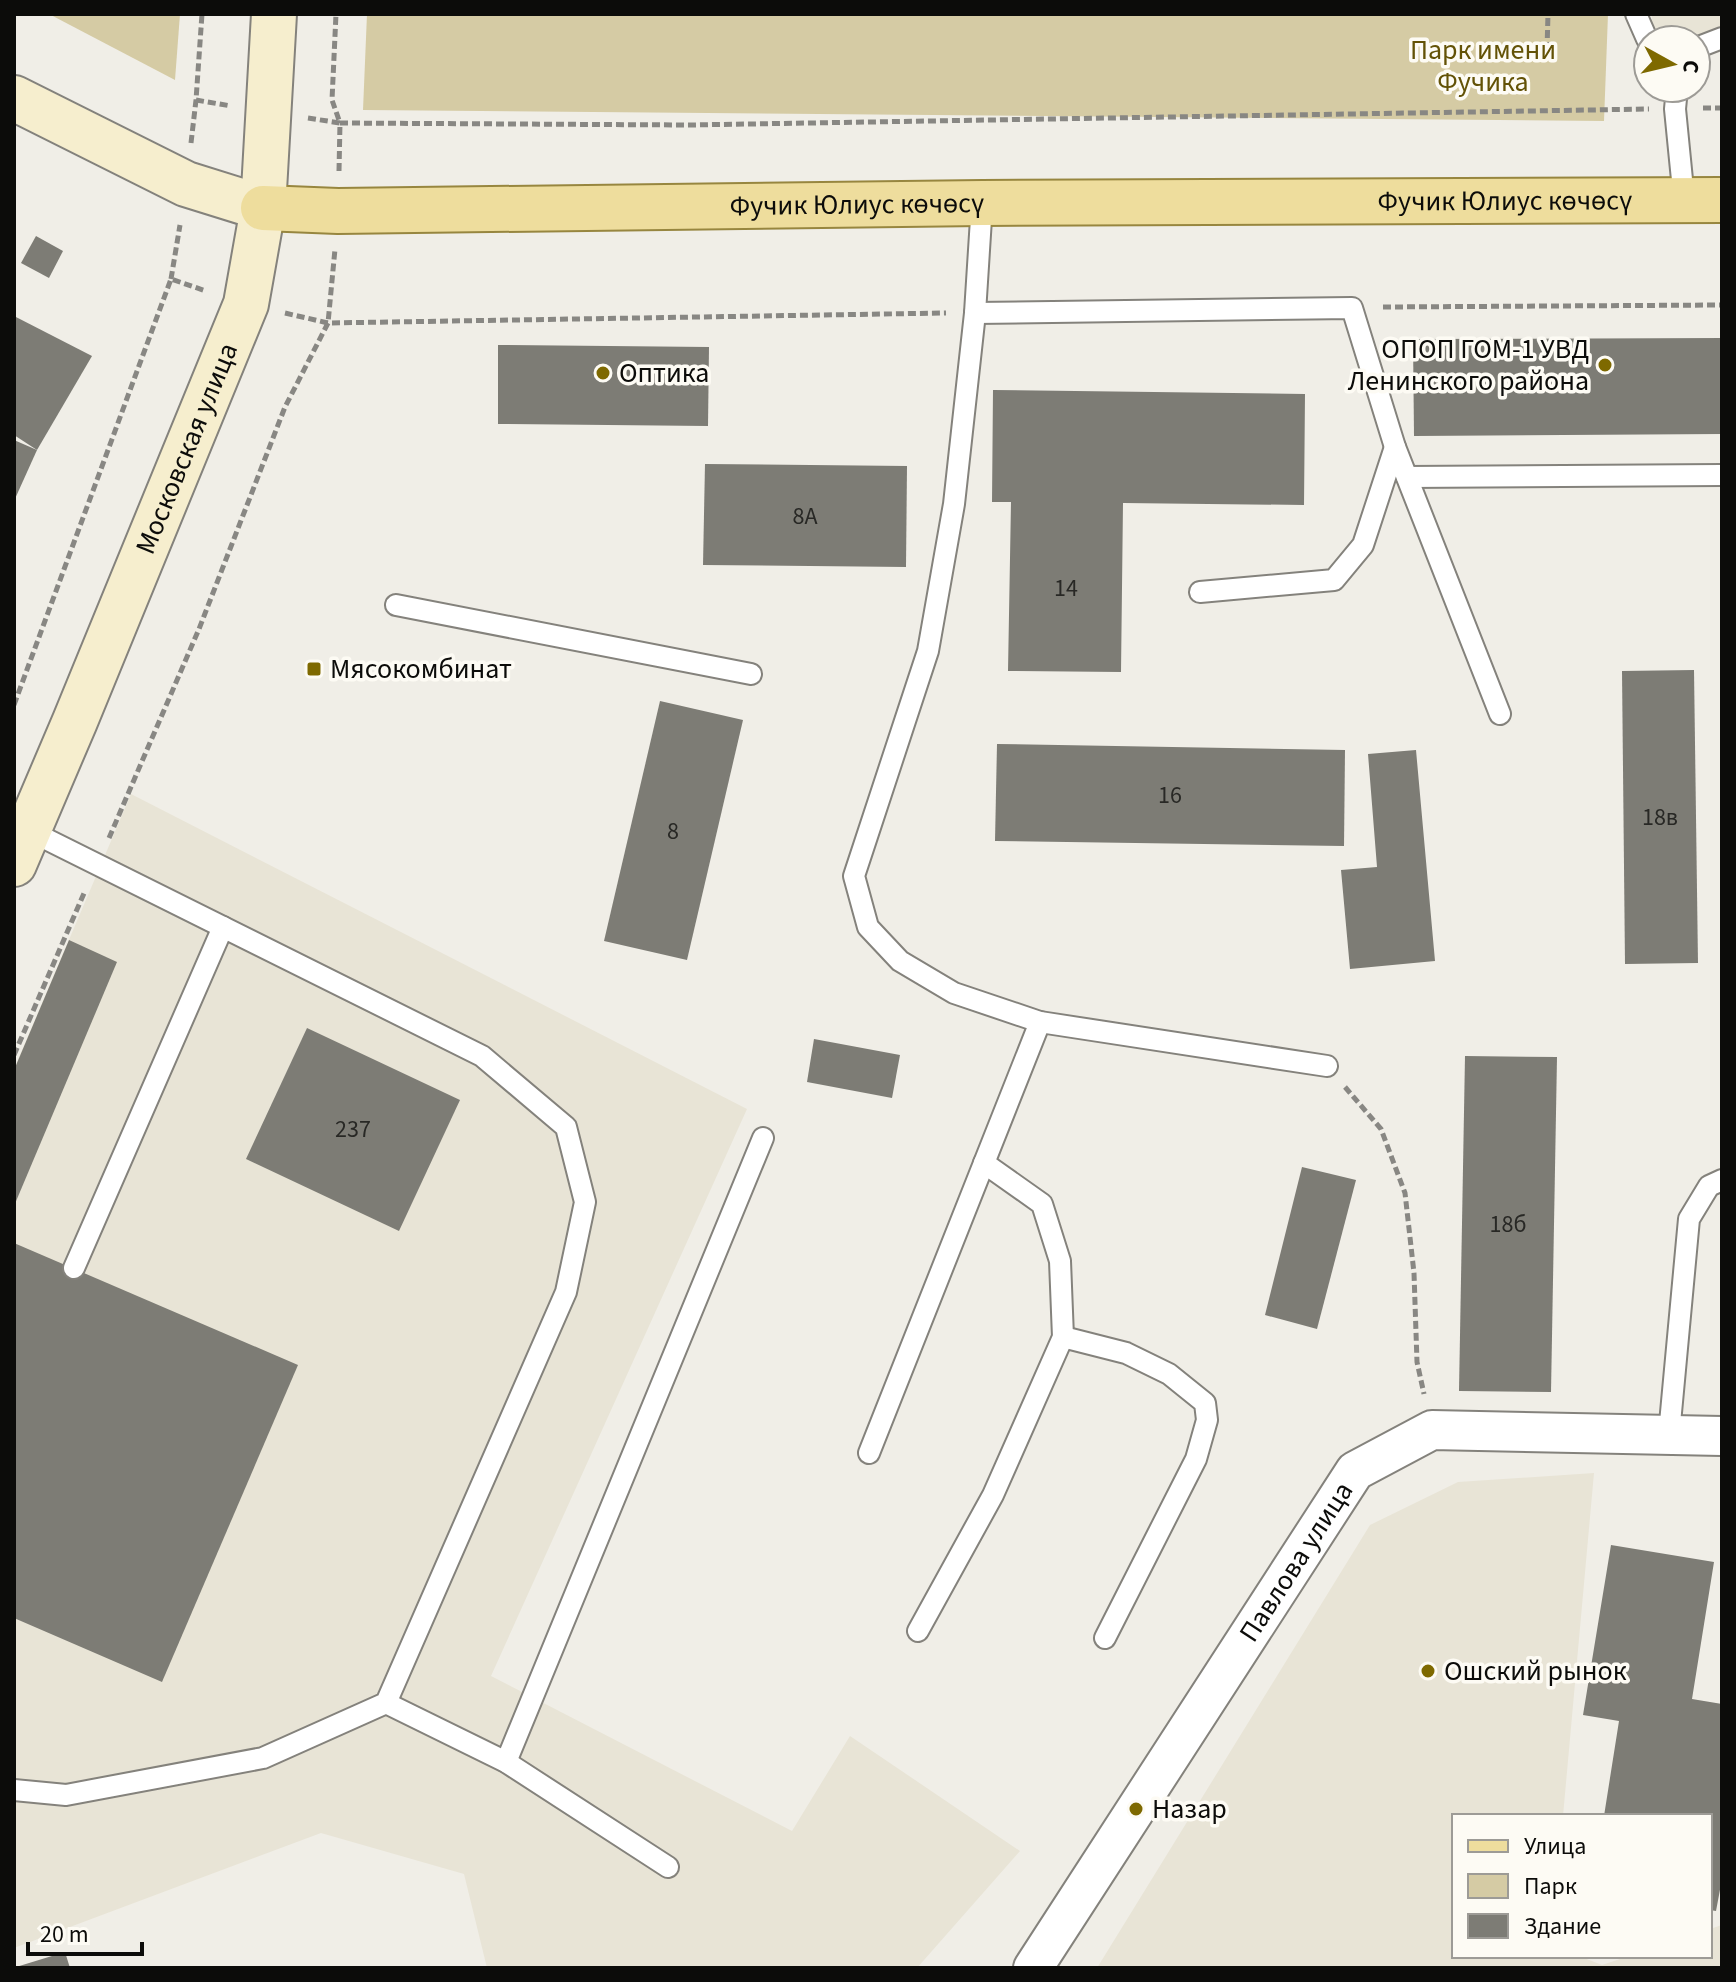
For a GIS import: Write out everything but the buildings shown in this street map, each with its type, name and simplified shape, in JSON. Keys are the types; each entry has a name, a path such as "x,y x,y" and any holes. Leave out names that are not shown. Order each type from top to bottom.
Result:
{"main road":[{"name":"Московская улица","path":"21,847 246,304 263,208 274,14"},
{"name":"Фучик Юлиус көчөсү","path":"14,98 186,184 263,208 338,211 982,203 1703,200"}],"street":[{"name":"Павлова улица","path":"1033,1968 1355,1471 1432,1430 1722,1436"}],"lane":[{"path":"1678,104 1703,200"},
{"path":"982,203 975,313 954,504 928,651 854,876 868,927 900,961 954,993 1040,1022 1327,1066"},
{"path":"975,313 1352,308 1395,447 1500,714"},
{"path":"1200,592 1334,580 1363,545 1395,447"},
{"path":"1407,477 1722,475"},
{"path":"396,605 751,674"},
{"path":"14,1790 66,1795 263,1758 386,1703 566,1292 585,1202 566,1127 482,1056 97,864 21,847"},
{"path":"74,1268 223,927"},
{"path":"869,1453 1040,1022"},
{"path":"506,1762 763,1138"},
{"path":"918,1631 993,1495 1063,1337 1060,1261 1042,1204 984,1163"},
{"path":"1669,1434 1689,1219 1709,1186 1722,1180"},
{"path":"1063,1337 1126,1353 1169,1374 1205,1403 1207,1420 1196,1459 1105,1638"},
{"path":"386,1703 506,1762 668,1867"}],"path":[{"path":"14,1055 199,629 285,407 328,323 338,211 340,123 332,100 336,14"},
{"path":"1547,50 1548,14"},
{"path":"340,123 689,125 1632,99"},
{"path":"14,705 171,279 246,304 328,323 975,313"},
{"path":"1352,308 1722,305"},
{"path":"1327,1066 1381,1129 1405,1193 1414,1273 1417,1362 1432,1430"}],"shaded area":[{"path":"1652,14 1722,14 1722,51 1712,51 1712,24 1652,24"},
{"path":"131,794 747,1109 491,1676 792,1831 850,1736 1020,1851 917,1968 487,1968 464,1874 321,1833 14,1948 14,1069"},
{"name":"Ошский рынок","path":"1594,1473 1563,1814 1452,1814 1452,1958 1584,1958 1602,1965 1623,1958 1712,1958 1712,1928 1722,1925 1722,1968 1097,1968 1370,1525 1458,1482"}],"green space":[{"path":"49,14 180,14 175,80"},
{"name":"Парк имени Фучика","path":"367,14 1608,14 1604,121 363,110"}],"place":[{"name":"ОПОП ГОМ-1 УВД Ленинского района","path":"1605,365"},
{"name":"Оптика","path":"603,373"},
{"name":"Мясокомбинат","path":"314,669"},
{"name":"Ошский рынок","path":"1428,1671"},
{"name":"Назар","path":"1136,1809"}]}
